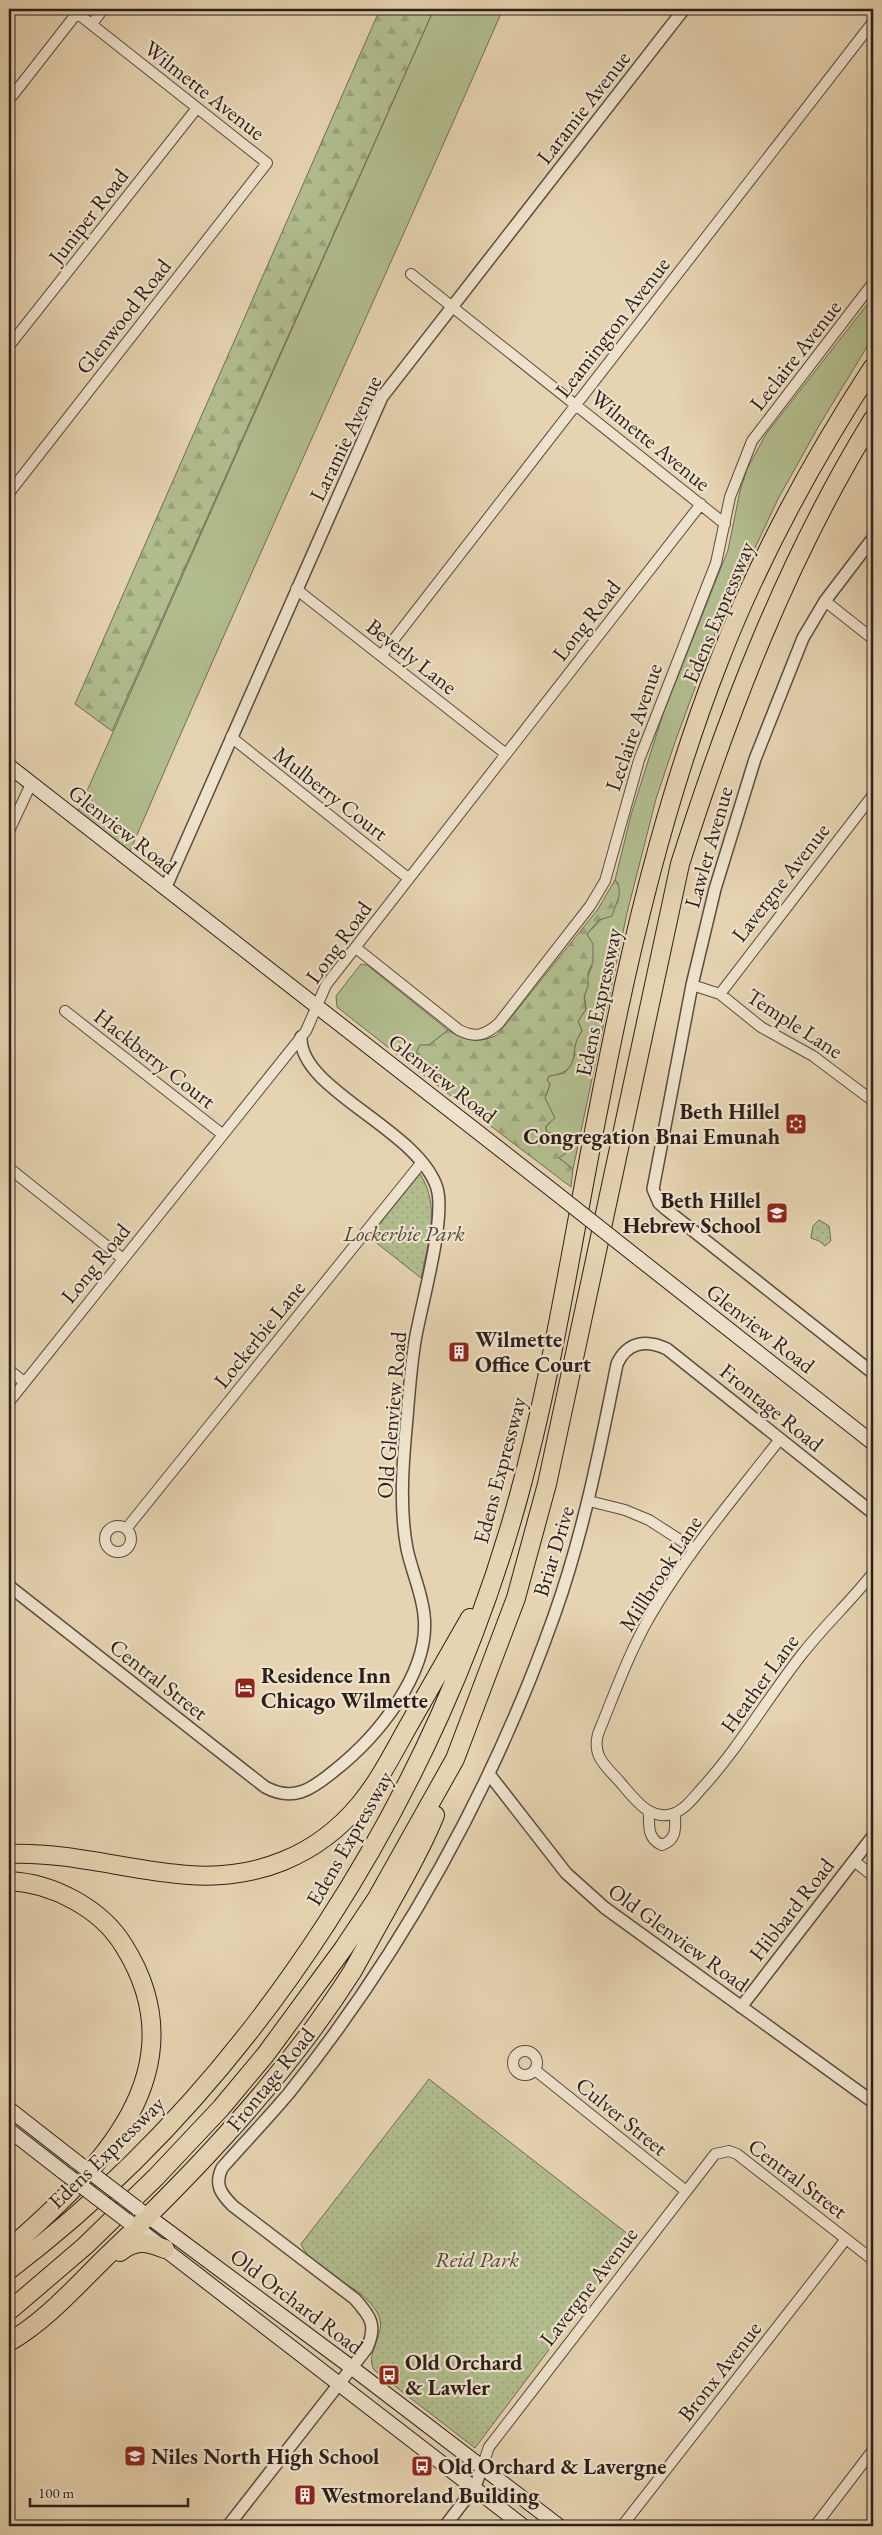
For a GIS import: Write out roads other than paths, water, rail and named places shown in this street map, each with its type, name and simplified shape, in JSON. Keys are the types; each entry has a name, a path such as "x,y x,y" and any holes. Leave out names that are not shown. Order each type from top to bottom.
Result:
{"highway":[{"name":"Edens Expressway","path":"9,2270 39,2247 124,2170 182,2110 279,1991 324,1926 395,1808 451,1692 492,1579 519,1496 569,1268 599,1104 636,930 677,784 719,661 770,546 839,419 873,367"},
{"path":"54,2309 137,2218 218,2142 290,2059 352,1972 424,1841 441,1801 516,1598 548,1484 680,864 711,768 746,674 796,564 846,463 873,419"},
{"path":"9,1854 39,1855 164,1872 218,1876 262,1870 310,1849 345,1821 380,1776 492,1579"},
{"path":"9,2312 85,2246 156,2177 221,2108 266,2054 343,1949 377,1898 455,1759"},
{"path":"9,1881 46,1888 71,1899 108,1926 136,1964 145,1987 152,2014 153,2043 150,2067 135,2108 116,2138 64,2197 9,2249"},
{"path":"9,2342 67,2301 130,2244 149,2243 165,2249"}],"main road":[{"name":"Glenview Road","path":"9,766 164,889 552,1190 873,1444"},
{"name":"Old Orchard Road","path":"9,2109 77,2162 137,2218 165,2249 524,2526"},
{"name":"Old Orchard Road","path":"9,2130 64,2172 137,2218 351,2367 559,2526"}],"street":[{"path":"92,24 104,9"},
{"name":"Laramie Avenue","path":"164,889 382,396 684,9"},
{"path":"9,100 75,11"},
{"name":"Wilmette Avenue","path":"75,11 267,163"},
{"name":"Leamington Avenue","path":"381,656 873,22"},
{"name":"Juniper Road","path":"9,346 197,108"},
{"name":"Glenwood Road","path":"9,493 267,163"},
{"name":"Wilmette Avenue","path":"411,274 725,524"},
{"name":"Leclaire Avenue","path":"356,948 459,1030 468,1034 484,1034 498,1024 590,906 604,881 639,760 716,563 735,481 752,441 873,283"},
{"name":"Long Road","path":"9,1402 301,1037 326,985 701,504"},
{"name":"Lawler Avenue","path":"873,538 825,601 803,638 755,759 715,889 692,985 654,1183 654,1195 667,1210 873,1373"},
{"name":"Beverly Lane","path":"296,589 506,754"},
{"path":"825,601 873,639"},
{"name":"Mulberry Court","path":"231,737 408,878"},
{"path":"9,832 31,784"},
{"name":"Lavergne Avenue","path":"720,994 873,795"},
{"name":"Temple Lane","path":"692,985 720,994 761,1027 813,1056 873,1101"},
{"name":"Hackberry Court","path":"64,1011 222,1134"},
{"name":"Old Glenview Road","path":"289,1795 304,1791 329,1775 346,1762 376,1730 408,1683 424,1642 423,1608 407,1549 403,1506 404,1456 412,1362 439,1207 436,1186 422,1162 397,1137 320,1076 305,1057 300,1047 301,1037"},
{"name":"Lockerbie Lane","path":"126,1530 422,1162"},
{"path":"9,1168 123,1259"},
{"name":"Frontage Road","path":"642,1343 656,1344 667,1349 873,1514"},
{"name":"Briar Drive","path":"490,1774 554,1615 589,1501 617,1364 628,1349 642,1343"},
{"path":"9,1370 24,1382"},
{"name":"Millbrook Lane","path":"649,1811 603,1763 596,1748 596,1742 636,1643 650,1617 694,1550 780,1439"},
{"path":"589,1501 625,1510 649,1520 694,1550"},
{"name":"Heather Lane","path":"649,1811 664,1815 674,1813 688,1804 742,1740 783,1678 828,1622 873,1573"},
{"name":"Central Street","path":"9,1586 265,1787 280,1794 289,1795"},
{"name":"Old Glenview Road","path":"490,1774 575,1882 605,1908 873,2102"},
{"name":"Frontage Road","path":"351,2367 367,2348 372,2336 372,2323 367,2312 355,2299 233,2206 219,2189 218,2175 222,2168 289,2092 389,1952 427,1891 490,1774"},
{"path":"649,1811 650,1834 655,1842 662,1844 672,1840 675,1834 674,1813"},
{"name":"Hibbard Road","path":"741,2007 873,1836"},
{"path":"854,1861 873,1876"},
{"name":"Culver Street","path":"535,2070 686,2191"},
{"name":"Lavergne Avenue","path":"445,2526 475,2488 488,2447 709,2160 721,2151"},
{"name":"Central Street","path":"721,2151 737,2154 873,2260"},
{"name":"Bronx Avenue","path":"622,2526 846,2239"},
{"path":"228,2526 351,2367"},
{"path":"815,2526 873,2450"}],"place":[{"name":"Beth Hillel Congregation Bnai Emunah","path":"796,1124"},
{"name":"Beth Hillel Hebrew School","path":"777,1213"},
{"name":"Wilmette Office Court","path":"459,1352"},
{"name":"Residence Inn Chicago Wilmette","path":"245,1688"},
{"name":"Old Orchard & Lawler","path":"389,2375"},
{"name":"Niles North High School","path":"135,2456"},
{"name":"Old Orchard & Lavergne","path":"422,2466"},
{"name":"Westmoreland Building","path":"305,2495"}],"park label":[{"name":"Lockerbie Park","path":"404,1233"},
{"name":"Reid Park","path":"477,2259"}]}
